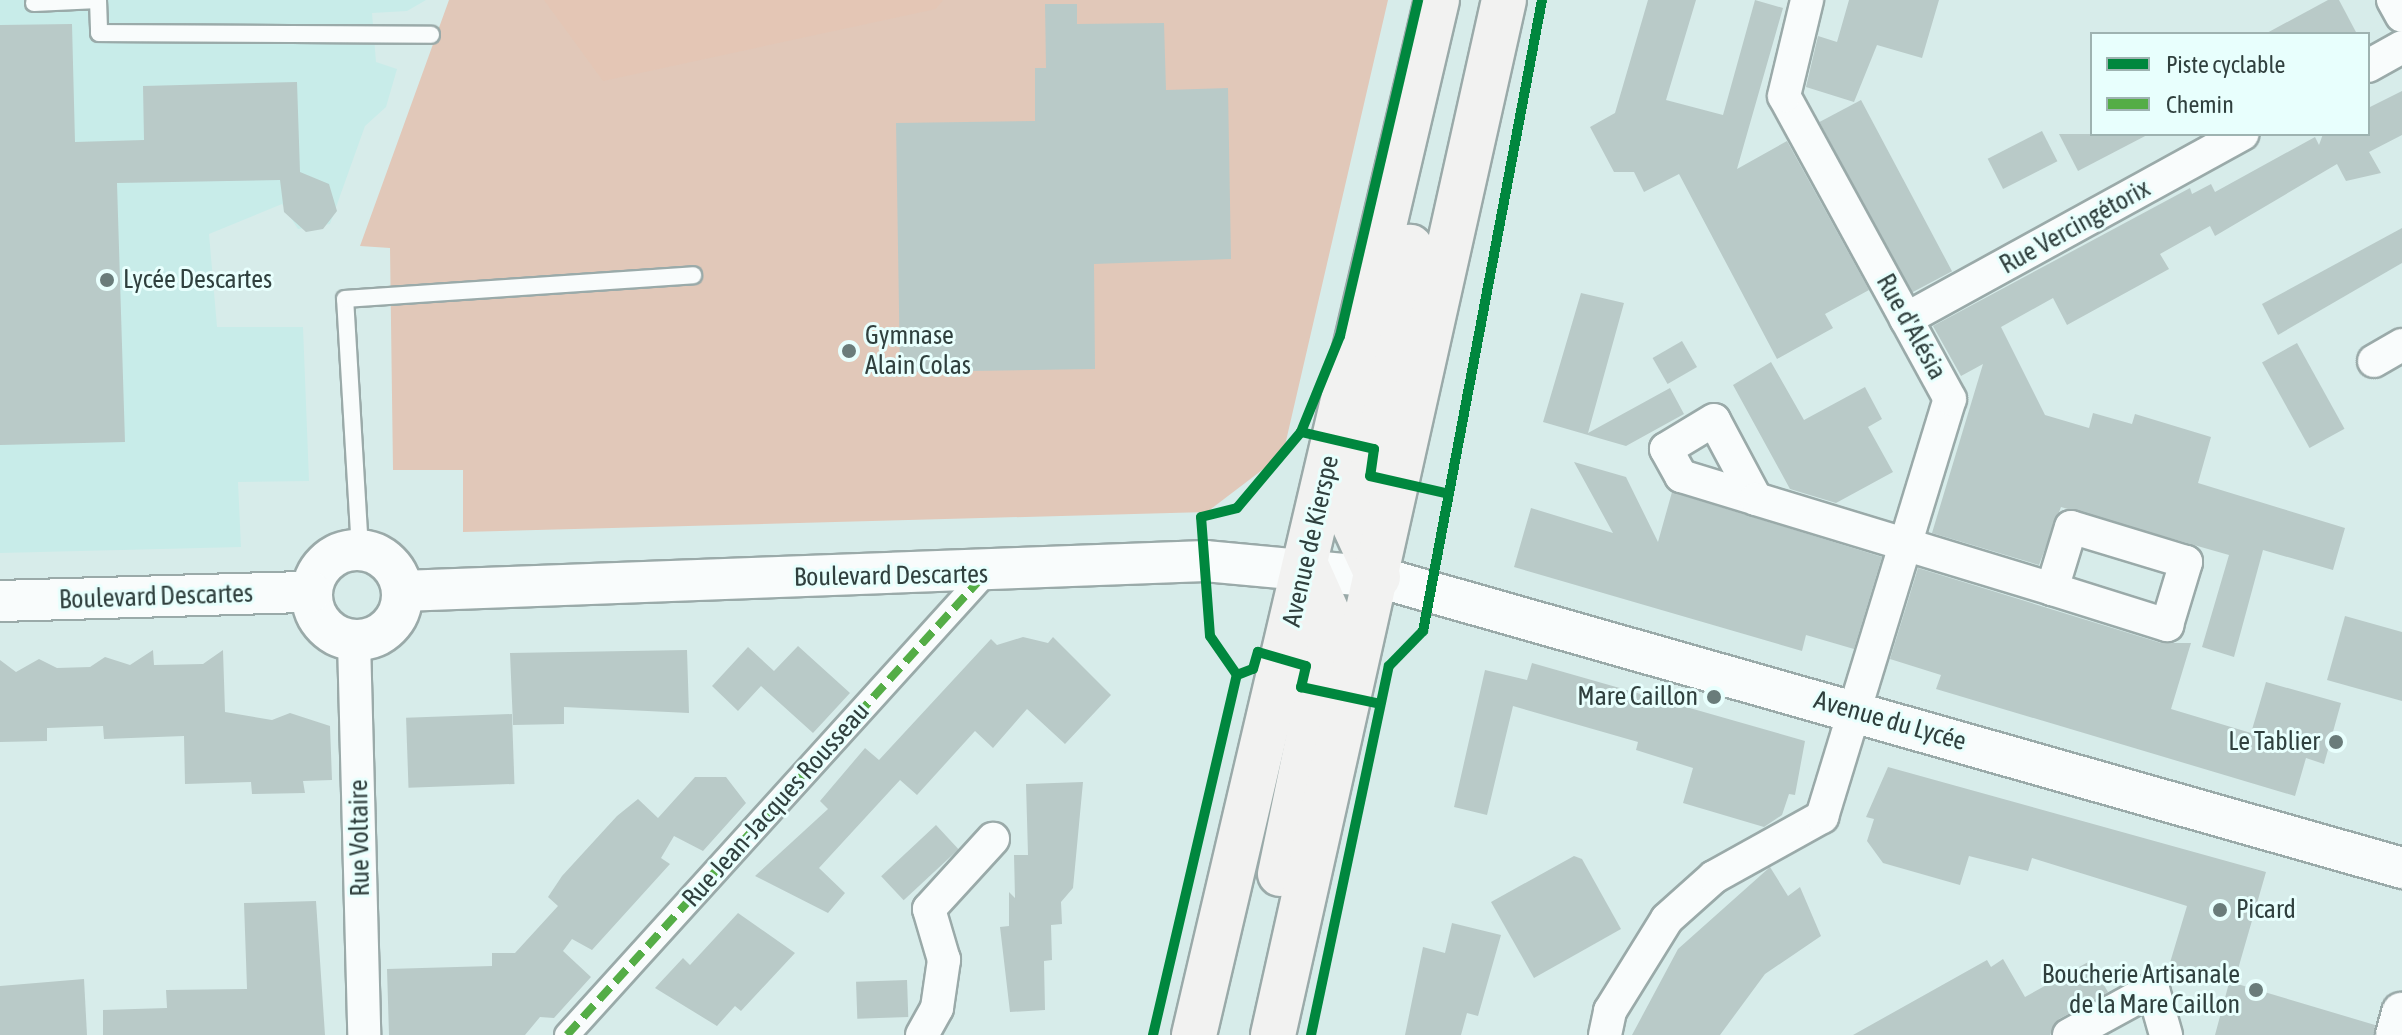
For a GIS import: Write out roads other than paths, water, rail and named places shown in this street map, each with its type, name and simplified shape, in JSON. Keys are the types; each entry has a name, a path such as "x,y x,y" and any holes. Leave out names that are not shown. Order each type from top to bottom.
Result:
{"main road":[{"name":"Avenue de Kierspe","path":"1194,1035 1307,567 1437,0"},
{"path":"1273,1035 1378,577 1504,0"},
{"path":"1378,577 1350,516 1417,215 1421,70"},
{"path":"1265,1035 1266,942 1332,623 1307,567"}],"street":[{"name":"Rue d'Alésia","path":"1605,1035 1610,1011 1667,919 1714,877 1822,817 1950,399 1784,96 1807,0"},
{"path":"2393,0 2402,16"},
{"path":"2370,65 2402,47"},
{"name":"Rue Vercingétorix","path":"1906,319 2239,136"},
{"path":"2374,361 2402,345"},
{"path":"1756,499 2052,589"},
{"path":"360,550 384,559 402,591 389,627 354,641 328,630 311,592 332,557 360,550"},
{"name":"Boulevard Descartes","path":"402,591 985,574 1205,561 1307,567 1378,577"},
{"name":"Rue Jean-Jacques Rousseau","path":"567,1035 985,574"},
{"name":"Avenue du Lycée","path":"1378,577 2402,868"},
{"name":"Boulevard Descartes","path":"0,601 311,592"},
{"name":"Rue Voltaire","path":"354,641 364,1035"},
{"path":"922,1035 937,1008 944,960 929,909 993,839"},
{"path":"2069,1035 2153,989 2166,1035"},
{"path":"2396,1035 2402,1013"}],"lane":[{"path":"34,3 98,0 99,33 431,35"},
{"path":"360,550 345,299 693,275"}],"place":[{"name":"Lycée Descartes","path":"107,280"},
{"name":"Gymnase Alain Colas","path":"849,351"},
{"name":"Mare Caillon","path":"1714,697"},
{"name":"Le Tablier","path":"2336,742"},
{"name":"Picard","path":"2220,910"},
{"name":"Boucherie Artisanale de la Mare Caillon","path":"2256,990"}]}
